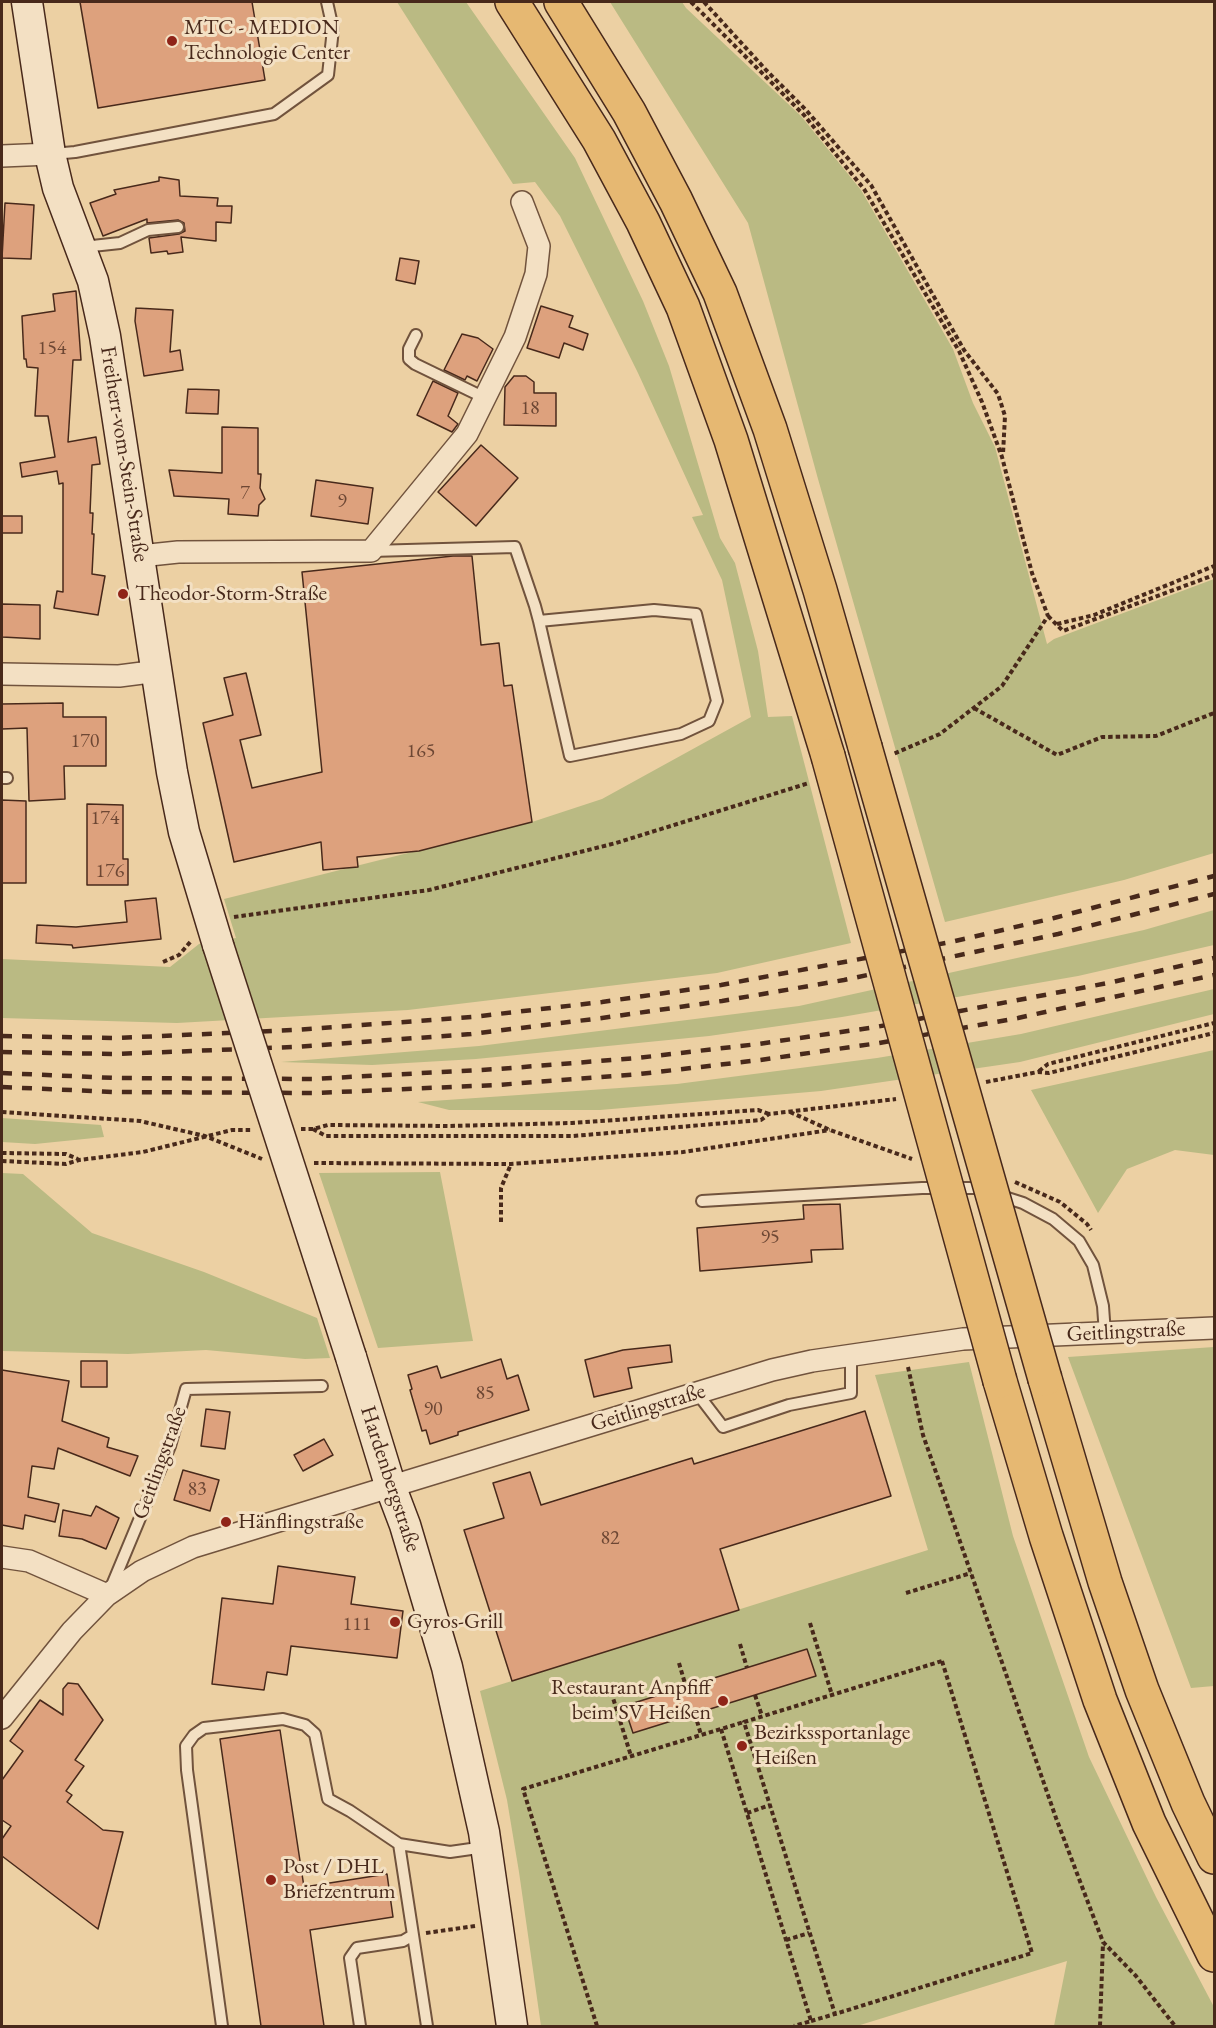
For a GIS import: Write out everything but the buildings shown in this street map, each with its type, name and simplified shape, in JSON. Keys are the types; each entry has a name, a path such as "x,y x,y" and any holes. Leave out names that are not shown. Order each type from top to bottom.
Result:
{"highway":[{"path":"512,2 599,140 643,222 683,307 731,440 828,756 1000,1381 1046,1536 1100,1700 1149,1822 1215,1954"},
{"path":"561,2 629,112 676,201 720,293 770,429 820,590 1105,1582 1142,1690 1188,1803 1215,1857"}],"street":[{"name":"Freiherr-vom-Stein-Straße","path":"27,2 50,154 58,188 93,281 105,336 172,772 184,832 215,933"},
{"path":"2,156 50,154"},
{"path":"140,556 178,552 371,551 467,434 515,337 536,274 539,246 522,202"},
{"path":"2,674 119,676 158,671"},
{"name":"Hardenbergstraße","path":"215,933 391,1488 405,1525 447,1667 486,1847 512,2026"},
{"name":"Geitlingstraße","path":"2,1718 72,1631 107,1595 142,1571 194,1547 772,1370 812,1361 963,1339 1215,1328"},
{"path":"2,1557 29,1561 107,1595"}],"lane":[{"path":"50,154 75,152 274,114 328,75 333,29 327,2"},
{"path":"80,247 120,243 147,230 178,227"},
{"path":"416,335 409,349 409,359 485,398"},
{"path":"371,551 514,547 539,621 570,756 681,734 709,721 717,701 696,614 654,610 539,621"},
{"path":"702,1201 922,1188 976,1188 1023,1203 1053,1219 1079,1241 1093,1265 1103,1306 1105,1334"},
{"path":"697,1393 723,1427 789,1405 851,1393 851,1355"},
{"name":"Geitlingstraße","path":"107,1595 170,1446 186,1389 322,1386"},
{"path":"222,2026 187,1770 186,1746 194,1735 204,1728 283,1719 305,1725 315,1734 328,1799 399,1844 450,1852 486,1847"},
{"path":"399,1844 427,2026"},
{"path":"360,2026 350,1958 357,1948 404,1941 413,1935"}],"path":[{"path":"691,2 804,115 864,189 959,351 982,402 1002,457 1032,573 1048,616 1063,631 1215,575"},
{"path":"704,2 806,110 871,185 964,350 998,394 1005,416 1002,457"},
{"path":"1056,624 1094,615 1215,566"},
{"path":"904,751 940,734 1002,686 1048,616"},
{"path":"974,708 1057,755 1102,737 1156,736 1215,713"},
{"path":"163,962 215,933 429,890 616,843 770,796"},
{"path":"1215,1023 1048,1065 1038,1071 1049,1073 1215,1033"},
{"path":"293,1129 314,1129 328,1125 448,1126 572,1123 758,1110 769,1114 760,1120 573,1136 326,1136 314,1129"},
{"path":"2,1112 140,1121 205,1136 258,1159 268,1160"},
{"path":"2,1161 66,1164 79,1160 143,1152 232,1130 262,1129"},
{"path":"310,1163 511,1164 683,1152 830,1130"},
{"path":"2,1153 66,1154 79,1160"},
{"path":"501,1222 501,1188 511,1164"},
{"path":"900,1347 910,1371 922,1435 1056,1818 1103,1942 1100,2026"},
{"path":"906,1593 971,1573"},
{"path":"810,1623 832,1695"},
{"path":"740,1644 747,1668"},
{"path":"597,2026 523,1790 942,1661 1032,1953 794,2026"},
{"path":"679,1663 686,1687"},
{"path":"609,1684 631,1756"},
{"path":"755,1695 762,1716"},
{"path":"694,1714 701,1735"},
{"path":"744,1722 835,2014"},
{"path":"721,1729 811,2021"},
{"path":"747,1812 770,1806"},
{"path":"413,1935 478,1925"},
{"path":"786,1940 809,1933"},
{"path":"1103,1942 1136,1976 1175,2026"}],"green space":[{"path":"397,2 466,2 575,158 643,301 669,366 720,538 735,563 758,651 768,717 792,716 851,943 717,973 408,1010 177,1023 2,1018 2,959 170,967 199,944 236,938 224,899 532,822 602,799 751,717 722,580 692,517 703,515 638,373 560,216 535,182 513,184"},
{"path":"610,2 682,2 801,116 861,190 953,349 973,403 995,447 1047,644 1054,639 1214,579 1214,853 1124,880 945,922 818,479 748,223"},
{"path":"1214,910 1214,945 1078,976 842,1017 709,1036 476,1059 372,1065 281,1062 479,1046 799,1006 1144,930"},
{"path":"1214,989 1214,1014 1020,1062 821,1091 600,1110 449,1110 418,1102 677,1084 877,1058 1021,1034"},
{"path":"1214,1050 1214,1155 1175,1150 1127,1169 1098,1213 1031,1090"},
{"path":"2,1118 101,1125 104,1137 35,1144 2,1142"},
{"path":"440,1172 473,1341 378,1348 319,1173"},
{"path":"2,1173 23,1174 92,1233 204,1272 317,1318 330,1358 305,1359 206,1350 128,1354 2,1351"},
{"path":"1214,1347 1214,1686 1191,1688 1068,1357"},
{"name":"Bezirkssportanlage Heißen","path":"969,1362 1013,1536 1089,1757 1156,1897 1214,2007 1214,2026 1054,2026 1067,1961 857,2026 541,2026 507,1800 480,1691 928,1550 875,1375"}],"railway":[{"path":"2,1036 116,1038 294,1030 472,1017 602,1002 721,985 951,942 1214,876"},
{"path":"2,1052 115,1054 294,1047 471,1034 602,1018 722,1001 844,980 1058,934 1214,894"},
{"path":"2,1073 115,1078 312,1079 498,1069 637,1058 876,1027 1113,982 1214,958"},
{"path":"2,1087 114,1092 315,1093 497,1085 640,1074 879,1043 1018,1018 1214,975"}],"place":[{"name":"MTC - MEDION Technologie Center","path":"172,41"},
{"name":"Theodor-Storm-Straße","path":"123,594"},
{"name":"Hänflingstraße","path":"226,1522"},
{"name":"Gyros-Grill","path":"395,1622"},
{"name":"Restaurant Anpfiff beim SV Heißen","path":"723,1701"},
{"name":"Bezirkssportanlage Heißen","path":"742,1746"},
{"name":"Post / DHL Briefzentrum","path":"271,1880"}]}
